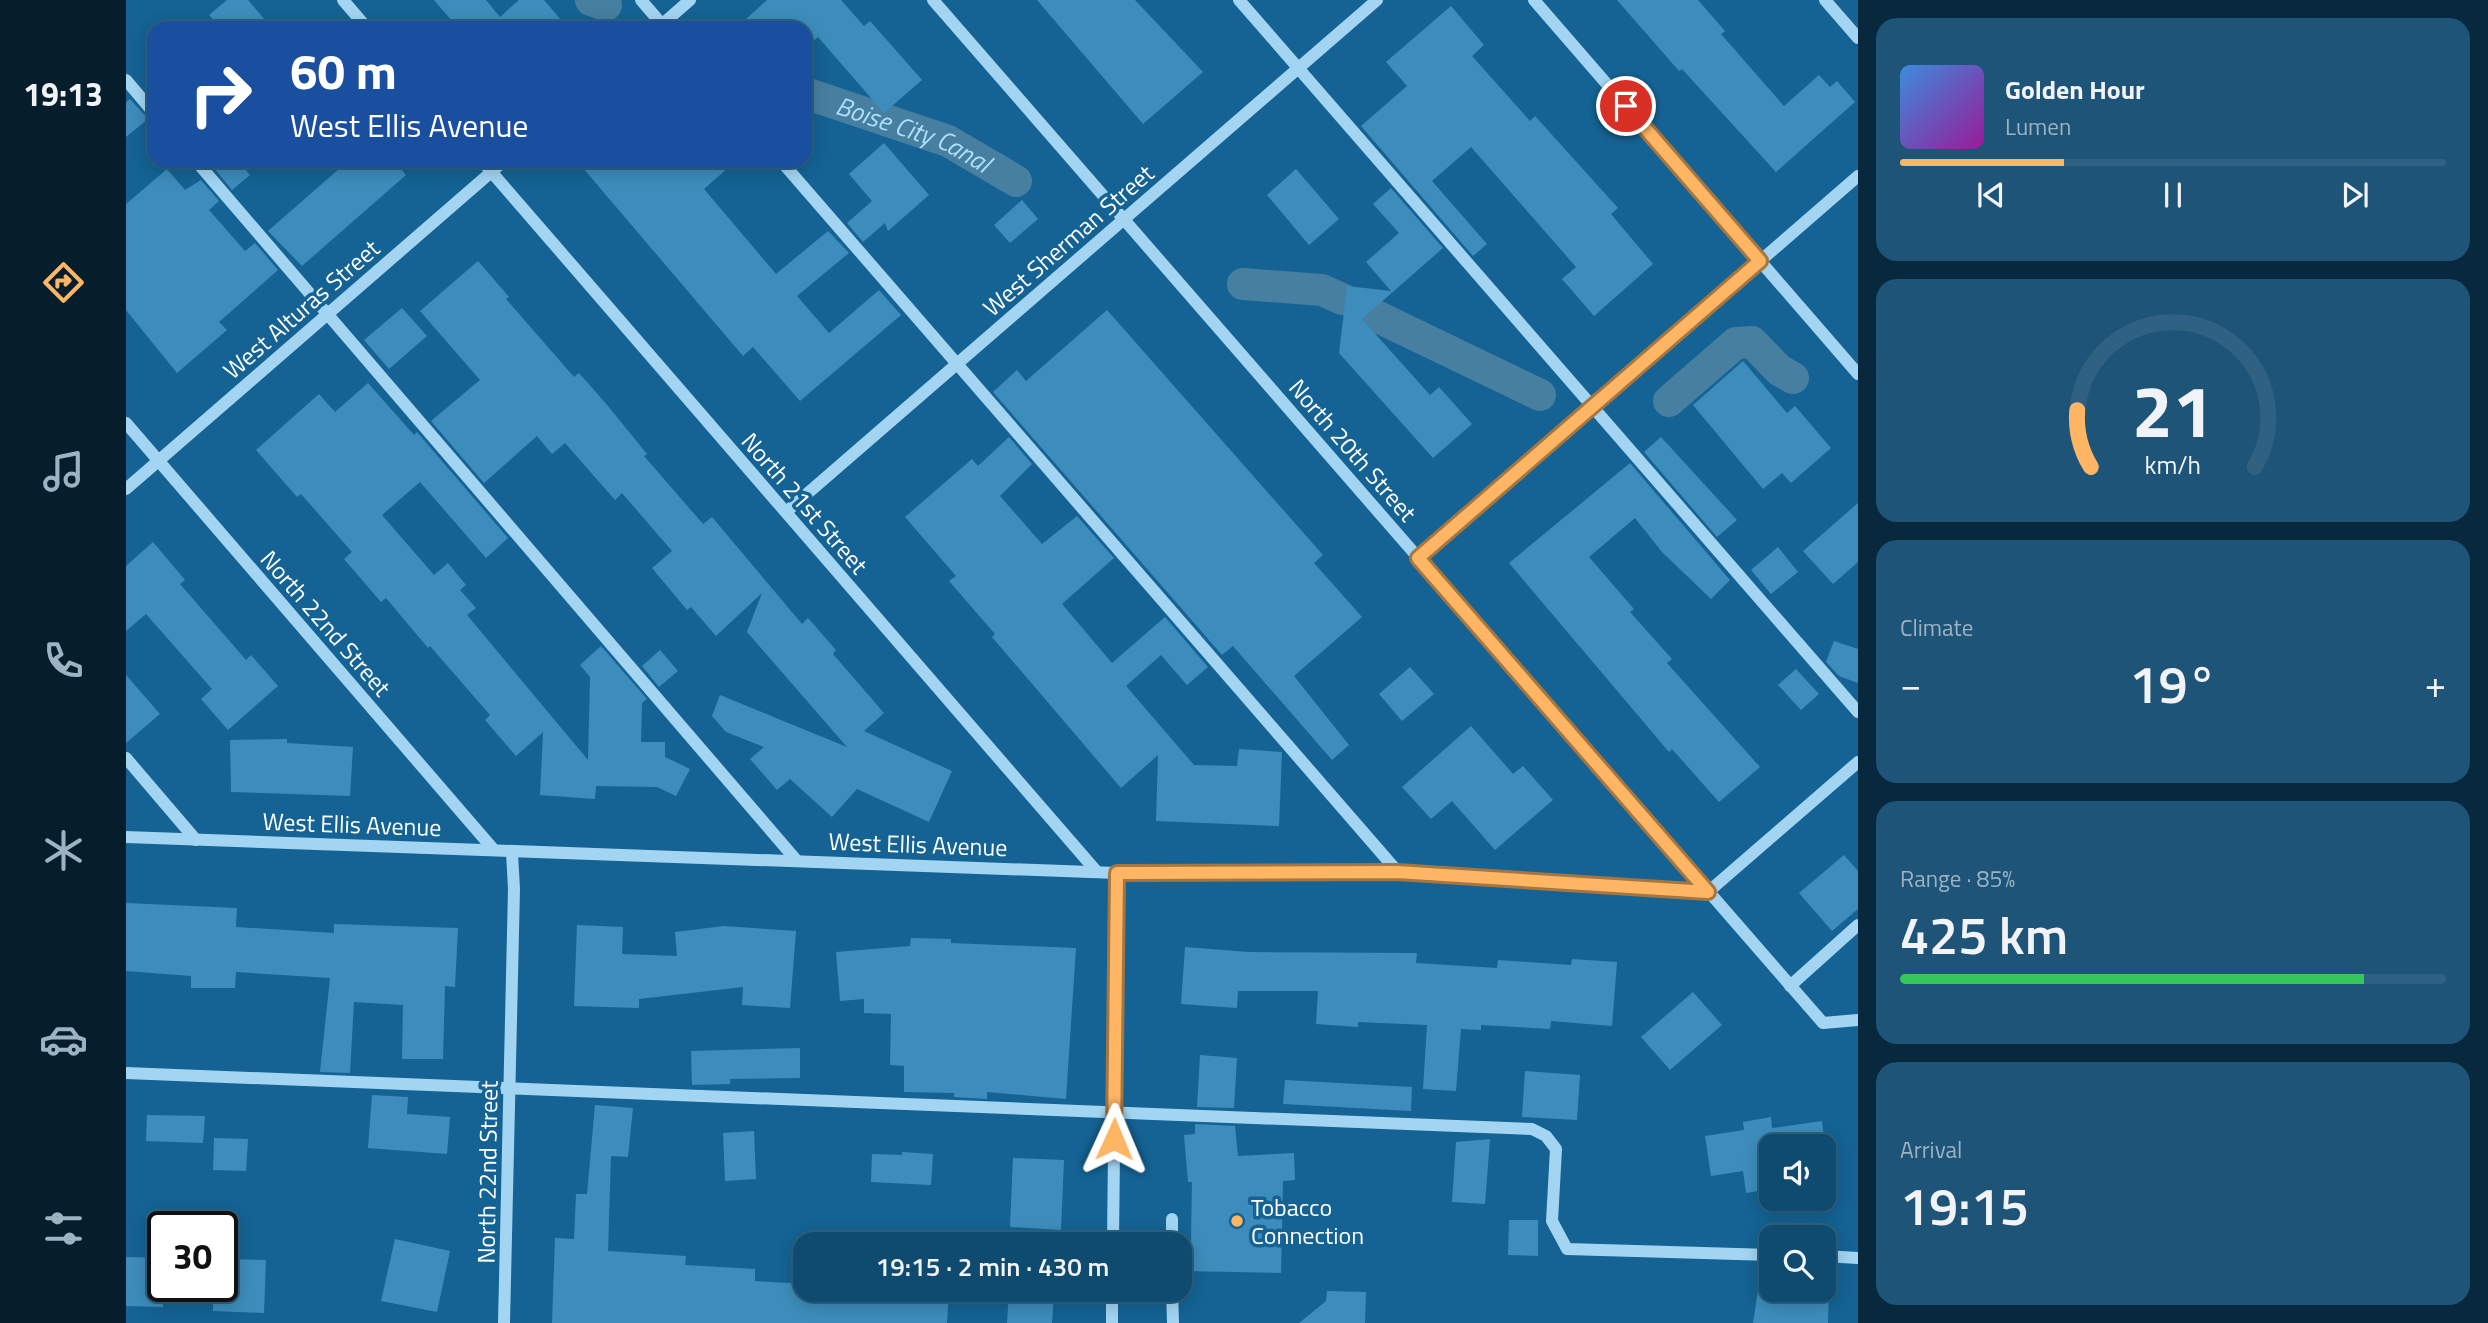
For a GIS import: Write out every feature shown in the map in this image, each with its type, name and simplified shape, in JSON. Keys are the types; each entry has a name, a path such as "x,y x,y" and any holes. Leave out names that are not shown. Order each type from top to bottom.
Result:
{"street":[{"path":"343,0 361,21"},
{"path":"641,0 657,21"},
{"path":"668,21 690,0"},
{"name":"North 20th Street","path":"933,0 1823,1023 1858,1020"},
{"path":"1239,0 1858,712"},
{"name":"West Sherman Street","path":"786,512 1377,0"},
{"path":"1534,0 1858,373"},
{"path":"1825,0 1858,38"},
{"path":"126,80 147,105"},
{"path":"202,168 797,861"},
{"name":"North 21st Street","path":"488,168 1097,872"},
{"name":"West Alturas Street","path":"126,489 496,168"},
{"path":"787,168 1397,872"},
{"path":"1418,558 1858,176"},
{"name":"North 22nd Street","path":"126,424 494,850"},
{"path":"126,758 196,840"},
{"path":"1708,892 1858,762"},
{"name":"West Ellis Avenue","path":"126,837 1117,873 1397,872 1708,892"},
{"name":"North 22nd Street","path":"504,1323 514,889 512,853"},
{"path":"1113,1232 1117,873"},
{"path":"1790,986 1858,925"},
{"path":"126,1073 1532,1129 1546,1136 1556,1149 1552,1221 1567,1249 1759,1255"},
{"path":"1172,1219 1172,1232"},
{"path":"1836,1257 1858,1258"},
{"path":"1112,1302 1112,1323"},
{"path":"1172,1302 1173,1323"}],"building":[{"path":"227,0 248,0 266,21 214,21 209,15"},
{"path":"434,0 486,0 500,17 519,0 544,0 562,21 452,21"},
{"path":"767,0 841,0 864,26 870,21 922,80 884,113 818,37 812,42 812,21 744,21"},
{"path":"1037,0 1135,0 1203,72 1143,124"},
{"path":"1617,0 1698,0 1725,31 1721,34 1784,106 1819,75 1830,87 1837,81 1855,102 1776,172 1682,69 1679,71"},
{"path":"1451,6 1484,45 1472,56 1530,121 1535,116 1618,208 1611,214 1653,264 1594,316 1562,279 1576,267 1471,147 1432,181 1487,244 1473,256 1361,126 1407,86 1386,62"},
{"path":"130,99 147,120 126,137 126,102"},
{"path":"884,143 929,195 888,231 885,223 863,242 847,223 872,201 849,174"},
{"path":"214,168 244,168 250,175 232,190"},
{"path":"340,168 400,168 406,175 302,266 268,231"},
{"path":"583,168 728,168 704,189 776,274 828,231 849,253 797,296 829,333 879,290 901,315 800,401 753,347 743,356"},
{"path":"167,169 185,190 201,180 219,201 209,210 245,251 255,243 278,270 219,322 227,330 177,373 126,310 126,204"},
{"path":"1296,169 1339,219 1309,245 1267,195"},
{"path":"1391,188 1443,248 1362,319 1430,395 1439,387 1472,424 1433,458 1339,353 1347,286 1391,291 1366,262 1399,233 1373,204"},
{"path":"1022,200 1038,219 1010,243 994,225"},
{"path":"478,261 509,297 506,299 574,377 579,373 608,406 647,454 644,456 703,524 712,517 802,624 808,618 836,650 833,654 884,713 864,731 952,771 929,822 857,789 832,817 790,779 777,790 750,759 764,747 726,732 712,716 720,695 847,747 747,632 762,593 716,636 691,607 687,610 652,568 672,551 622,493 615,500 565,443 552,454 537,436 484,483 431,421 480,380 420,311"},
{"path":"402,308 427,336 389,369 364,340"},
{"path":"1107,310 1323,555 1314,563 1362,617 1294,676 1349,745 1332,760 1233,646 1222,655 993,392 1017,370 1026,381"},
{"path":"1743,361 1787,413 1795,406 1831,448 1791,483 1782,473 1763,489 1693,405"},
{"path":"368,383 414,435 417,432 508,538 486,558 420,482 382,515 434,575 448,563 466,585 460,590 476,608 467,615 588,760 590,677 580,665 601,646 647,699 642,703 641,742 665,742 665,757 690,769 676,796 657,787 596,786 595,799 540,795 543,732 516,756 485,720 490,715 430,646 428,648 386,598 381,602 344,559 352,552 301,494 297,497 256,450 319,394 335,412"},
{"path":"1009,437 1032,464 1000,496 1042,544 1077,516 1114,558 1062,604 1112,663 1165,617 1208,667 1187,685 1161,655 1126,686 1194,765 1237,766 1239,749 1282,752 1279,826 1156,821 1158,755 1121,788 992,637 995,634 949,581 956,576 905,517 972,459 978,466"},
{"path":"1661,437 1737,520 1717,537 1644,452"},
{"path":"1630,463 1730,580 1711,599 1662,552 1635,518 1589,557 1634,609 1630,612 1672,659 1667,663 1760,767 1719,802 1672,749 1669,752 1509,563"},
{"path":"1858,503 1858,562 1833,584 1803,551"},
{"path":"153,542 185,580 180,584 246,660 251,655 278,686 228,730 201,699 212,689 146,614 126,631 126,566"},
{"path":"1778,547 1798,572 1771,594 1751,570"},
{"path":"1834,641 1858,649 1858,683 1839,676 1826,662"},
{"path":"660,650 678,671 659,687 642,666"},
{"path":"1410,667 1434,694 1402,721 1379,694"},
{"path":"1796,669 1819,694 1801,710 1778,685"},
{"path":"126,675 160,714 126,743"},
{"path":"1471,726 1513,774 1523,766 1553,800 1495,850 1452,801 1431,819 1402,787"},
{"path":"287,739 287,743 353,747 350,796 231,792 230,740"},
{"path":"1844,855 1858,871 1858,909 1832,931 1799,893"},
{"path":"126,903 237,908 236,927 334,933 334,924 458,928 455,987 445,986 443,1059 402,1059 403,1005 354,1002 350,1073 320,1072 330,978 236,972 235,988 191,988 191,976 126,971"},
{"path":"577,925 623,927 622,954 677,956 675,932 724,926 796,931 790,1008 742,1005 743,987 639,999 639,1008 574,1006"},
{"path":"911,938 951,939 951,943 1076,948 1066,1099 987,1092 987,1099 954,1097 954,1093 904,1092 904,1066 890,1065 891,1014 864,1013 864,999 840,1001 836,952 910,946"},
{"path":"1185,947 1248,952 1417,953 1416,963 1497,968 1498,960 1571,965 1572,959 1617,962 1612,1026 1551,1021 1550,1029 1481,1025 1481,1030 1461,1029 1456,1091 1423,1089 1427,1025 1358,1022 1358,1027 1316,1024 1318,991 1238,991 1237,1008 1181,1004"},
{"path":"1693,992 1722,1025 1670,1070 1641,1037"},
{"path":"800,1048 800,1078 730,1079 730,1084 692,1085 691,1051"},
{"path":"1200,1055 1237,1058 1234,1108 1197,1107"},
{"path":"1525,1071 1580,1075 1577,1120 1522,1117"},
{"path":"1285,1080 1412,1087 1411,1111 1283,1104"},
{"path":"372,1095 408,1097 407,1114 450,1117 447,1154 368,1148"},
{"path":"595,1105 633,1108 628,1157 611,1156 608,1251 686,1256 685,1265 755,1269 755,1281 793,1283 793,1302 948,1302 947,1323 552,1323 555,1238 574,1239 576,1194 587,1194"},
{"path":"147,1115 205,1116 203,1143 146,1141"},
{"path":"1771,1117 1772,1128 1822,1121 1824,1134 1759,1134 1759,1191 1746,1193 1743,1171 1711,1176 1705,1136 1744,1130 1743,1122"},
{"path":"1195,1124 1235,1126 1238,1156 1294,1153 1295,1180 1283,1181 1281,1273 1192,1271 1192,1182 1188,1182 1184,1135 1195,1134"},
{"path":"754,1131 756,1179 725,1181 723,1133"},
{"path":"214,1138 248,1139 246,1171 213,1170"},
{"path":"1490,1139 1485,1204 1452,1202 1456,1142"},
{"path":"902,1152 933,1154 931,1185 871,1182 872,1154 902,1155"},
{"path":"1013,1158 1064,1160 1061,1230 1010,1227"},
{"path":"1509,1220 1538,1220 1538,1256 1508,1255"},
{"path":"395,1239 450,1251 437,1312 381,1301"},
{"path":"126,1257 147,1258 147,1302 163,1302 163,1307 126,1306"},
{"path":"238,1259 266,1260 264,1313 213,1311 213,1302 238,1302"},
{"path":"1758,1290 1759,1302 1829,1302 1828,1323 1753,1323"},
{"path":"1327,1291 1366,1292 1365,1323 1299,1323 1326,1301"},
{"path":"1008,1302 1054,1302 1052,1323 1007,1323"}],"waterway":[{"name":"Boise City Canal","path":"591,0 606,5"},
{"name":"Boise City Canal","path":"812,95 948,141 1016,181"},
{"name":"Boise City Canal","path":"1243,284 1322,290 1342,299"},
{"name":"Boise City Canal","path":"1374,315 1540,395"},
{"name":"Boise City Canal","path":"1669,401 1736,343 1752,342 1779,370 1793,378"}],"place":[{"name":"Tobacco Connection","path":"1237,1221"}],"route":[{"path":"1114,1139 1117,873 1397,872 1708,892 1418,558 1760,261 1626,106"}]}
